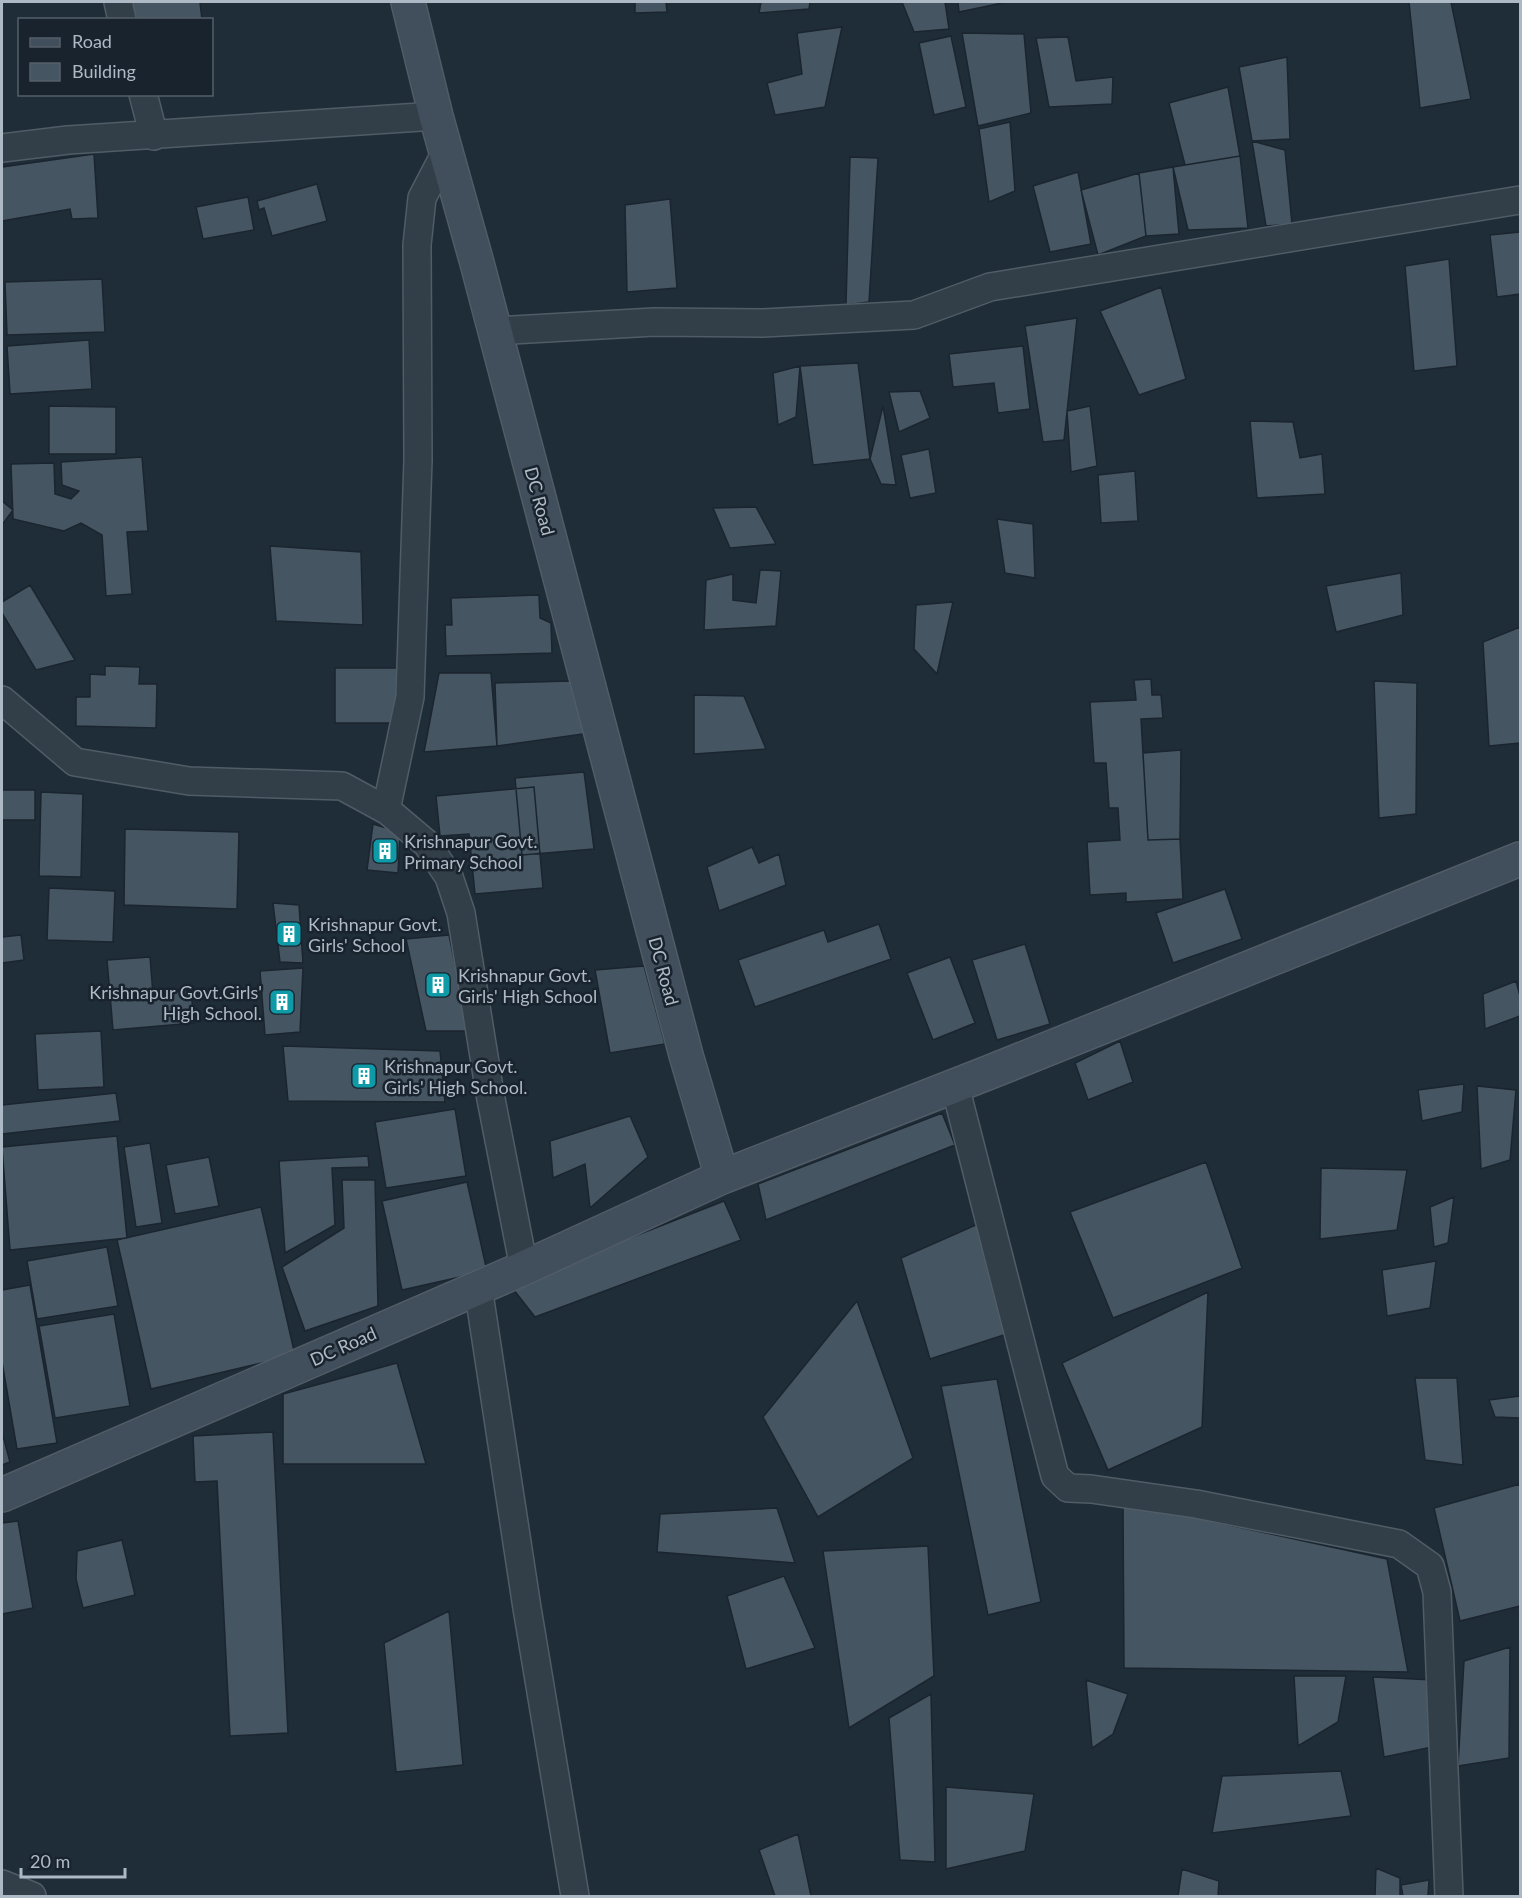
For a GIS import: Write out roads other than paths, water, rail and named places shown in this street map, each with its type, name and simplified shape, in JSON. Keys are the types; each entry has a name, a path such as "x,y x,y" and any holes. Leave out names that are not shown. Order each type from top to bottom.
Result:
{"street":[{"path":"118,2 122,18"},
{"name":"DC Road","path":"2,1495 524,1268 722,1177 686,1055 436,116 408,2"},
{"path":"144,96 154,136"},
{"path":"2,148 68,140 436,116"},
{"path":"386,810 410,697 417,460 417,245 422,198 446,152"},
{"path":"495,331 654,321 763,323 914,315 990,287 1521,200"},
{"path":"2,700 75,762 189,781 342,786 386,810 427,844 449,877 461,914 490,1094 524,1268"},
{"path":"722,1177 1521,859"},
{"path":"955,1086 1055,1476 1068,1488 1091,1489 1196,1504 1399,1544 1430,1566 1437,1592 1449,1896"},
{"path":"478,1287 527,1608 575,1896"},
{"path":"2,1884 32,1896"}],"place":[{"name":"Krishnapur Govt. Primary School","path":"385,851"},
{"name":"Krishnapur Govt. Girls' School","path":"289,934"},
{"name":"Krishnapur Govt. Girls' High School","path":"438,985"},
{"name":"Krishnapur Govt.Girls' High School.","path":"282,1002"},
{"name":"Krishnapur Govt. Girls' High School.","path":"364,1076"}]}
